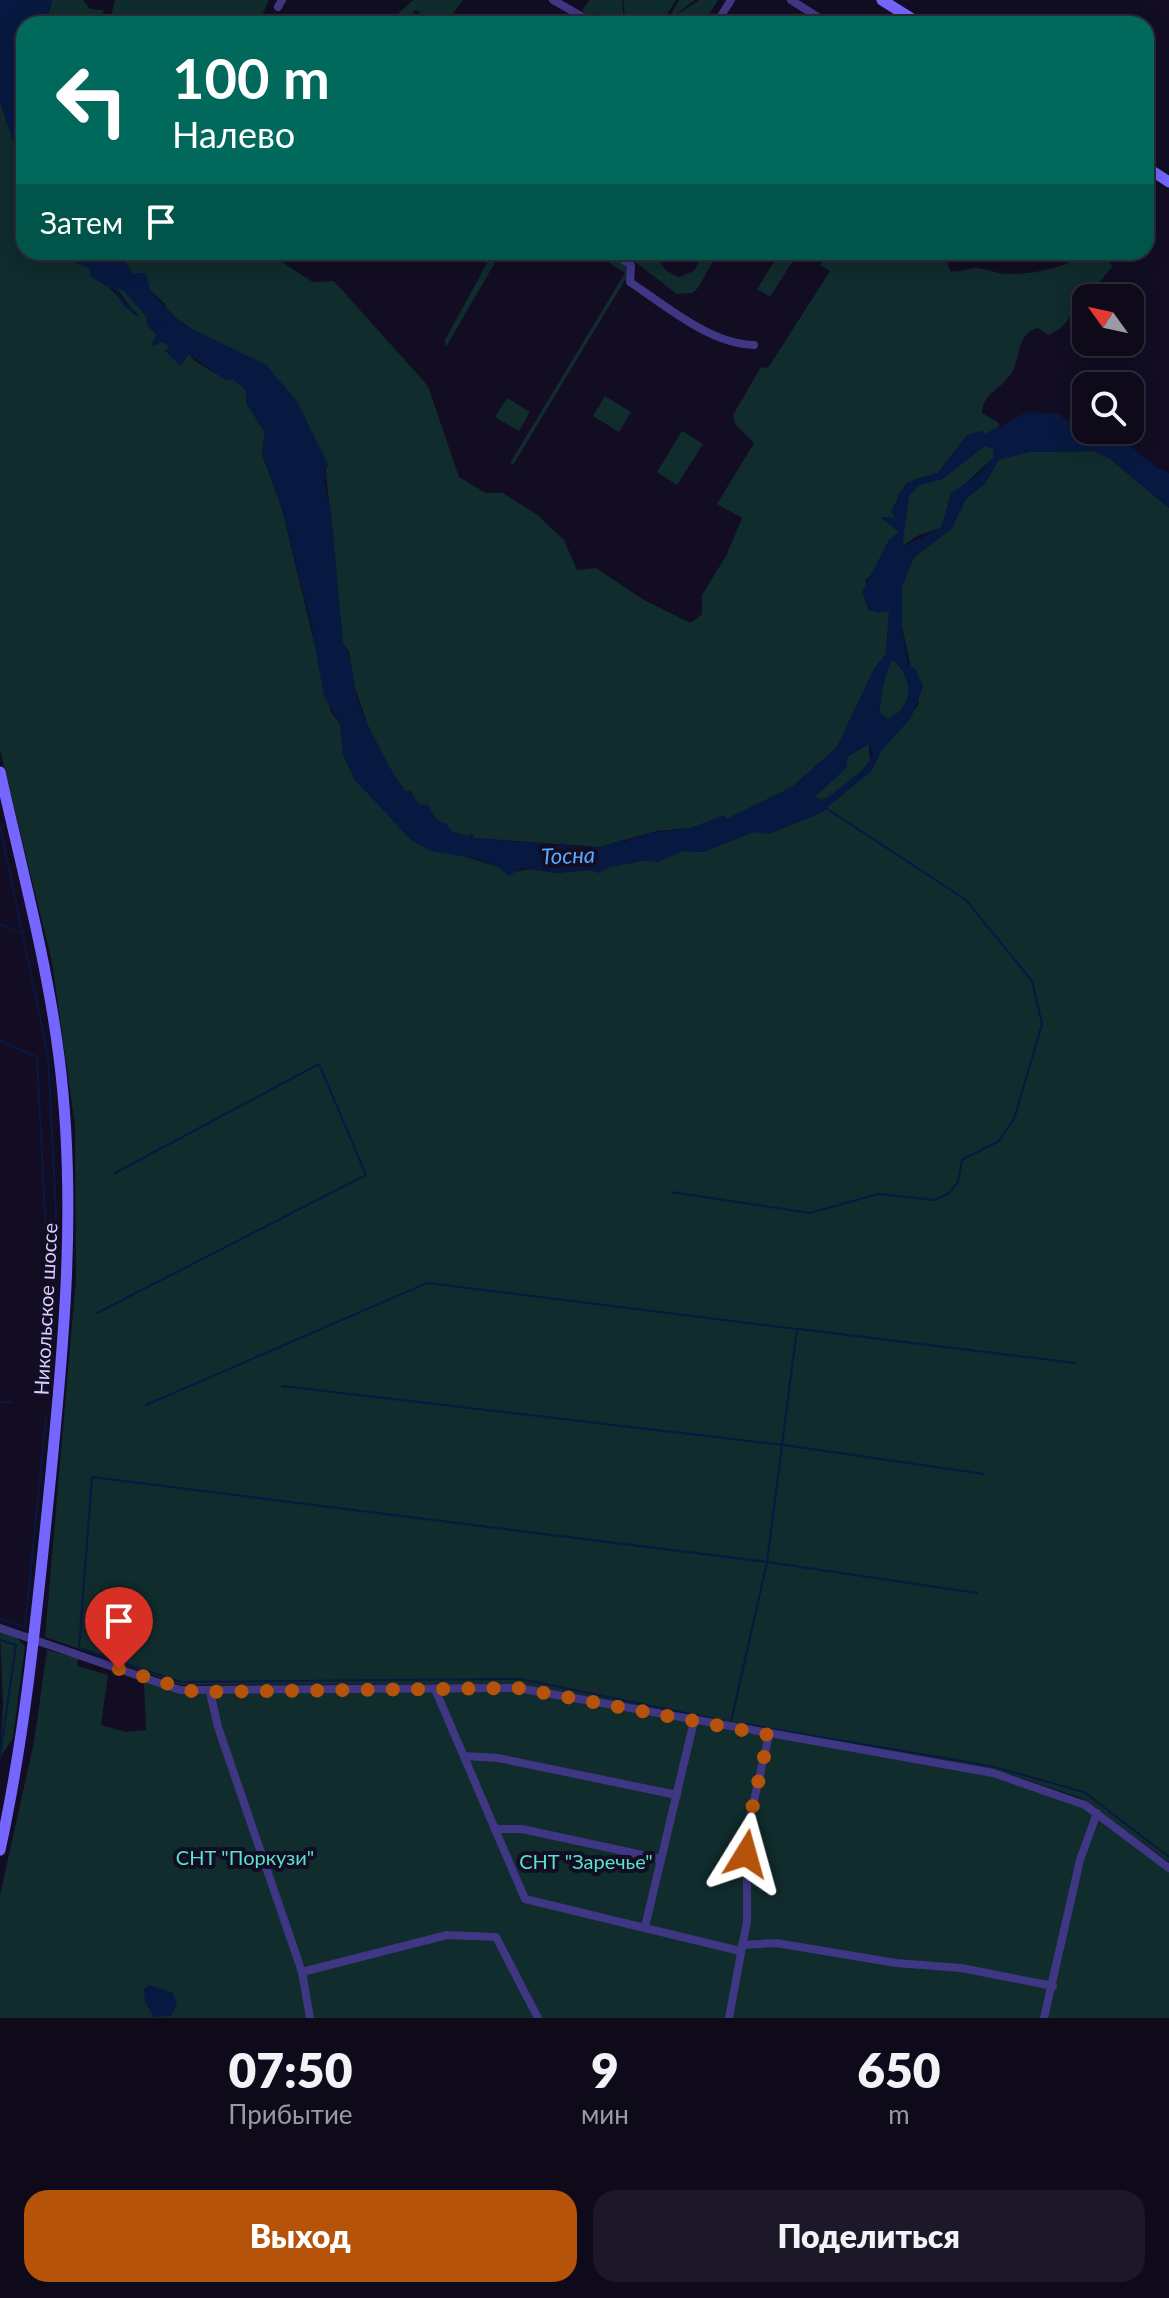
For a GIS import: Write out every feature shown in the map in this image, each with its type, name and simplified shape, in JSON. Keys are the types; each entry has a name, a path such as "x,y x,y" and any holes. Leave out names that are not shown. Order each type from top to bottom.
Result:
{"main road":[{"path":"882,0 907,16"},
{"name":"Никольское шоссе","path":"0,772 52,1012 67,1139 68,1235 63,1344 34,1639 20,1748 0,1850"}],"street":[{"path":"553,0 581,16"},
{"path":"791,0 816,16"},
{"path":"623,260 631,265 630,282 645,292 723,341 754,345"},
{"path":"0,1628 180,1690 518,1688 993,1773 1067,1796 1097,1813 1169,1868"},
{"path":"435,1689 525,1899 596,1919 741,1948 776,1943 896,1963 961,1968 1053,1986"},
{"path":"210,1692 218,1727 302,1972 310,2018"},
{"path":"645,1927 694,1721"},
{"path":"729,2018 747,1921 747,1831 769,1735"},
{"path":"464,1756 498,1758 677,1795"},
{"path":"1044,2018 1080,1860 1097,1813"},
{"path":"495,1829 522,1829 661,1859"},
{"path":"302,1972 447,1935 496,1937 538,2018"}],"green space":[{"path":"52,0 83,0 90,9 104,10 102,16 48,16"},
{"path":"115,0 269,0 262,16 111,16"},
{"path":"413,0 463,0 451,16 418,16 420,12 415,10 411,16 396,16"},
{"path":"590,0 622,0 623,16 586,15 582,10"},
{"path":"623,0 676,0 666,16 625,16"},
{"path":"679,0 695,0 673,16 670,16"},
{"path":"700,0 718,0 708,16 674,16"},
{"path":"0,102 16,148 16,260 80,260 133,311 117,288 118,285 134,293 133,288 147,303 147,325 157,335 154,345 162,341 170,347 166,351 179,363 189,354 225,380 234,379 246,391 246,403 265,432 262,454 282,509 331,712 340,724 347,764 355,780 431,851 448,851 513,872 535,868 555,873 592,870 598,873 609,867 647,860 658,862 682,851 703,852 753,832 820,813 872,770 880,752 919,704 902,627 902,586 914,557 951,529 966,499 986,482 999,459 1030,452 1094,451 1109,458 1169,508 1169,1862 1081,1798 1009,1774 965,1764 518,1684 181,1685 45,1637 76,1278 75,1126 52,962 0,750"},
{"path":"123,260 279,260 313,282 334,281 428,386 459,477 486,493 503,493 536,514 564,540 577,570 596,568 644,600 691,623 702,614 702,595 726,556 742,518 717,504 754,443 735,424 733,415 761,367 768,368 830,271 820,265 823,260 946,260 950,271 974,268 1006,274 1036,272 1073,260 1106,260 1113,266 1098,284 1072,284 1072,315 1061,328 1049,335 1038,328 1026,335 1011,374 983,406 982,413 998,422 1000,428 984,435 983,431 967,435 938,473 916,479 898,495 895,518 881,518 900,532 889,540 876,571 865,580 877,612 889,611 886,654 874,669 837,747 792,787 726,820 724,816 691,828 657,831 599,847 474,838 452,832 405,792 368,726 353,682 349,652 343,644 325,462 302,411 266,365 202,336 168,313 165,304 132,273"},
{"path":"489,260 496,260 446,347 445,340"},
{"path":"605,260 619,260 628,266 628,275 513,465 510,463 625,273"},
{"path":"632,260 659,260 666,271 679,277 694,271 700,260 714,260 698,288 692,293 677,294"},
{"path":"775,260 793,260 770,297 757,289"},
{"path":"605,396 631,412 619,432 593,416"},
{"path":"507,398 530,412 519,431 495,417"},
{"path":"682,431 703,444 677,485 657,472"},
{"path":"985,446 993,449 994,457 956,492 941,528 919,535 902,546 909,496 919,485 942,479"},
{"path":"893,660 905,675 908,692 903,707 888,719 880,713 880,701"},
{"path":"869,744 870,760 855,778 827,798 820,800 815,796 846,768 848,756"},
{"path":"0,1632 16,1637 25,1646 13,1738 0,1758 3,1703"},
{"name":"СНТ \"Заречье\"","path":"47,1650 80,1659 78,1666 108,1675 101,1725 126,1732 146,1730 144,1684 147,1679 180,1690 518,1688 993,1773 1067,1796 1169,1868 1169,2018 0,2018 0,1895 34,1742"}],"water":[{"path":"0,0 52,0 48,16 16,16 16,148 0,102"},
{"path":"71,260 123,260 132,273 146,273 151,292 182,324 266,365 296,400 329,466 324,469 327,478 324,481 331,511 343,644 364,715 405,791 411,791 418,804 428,805 439,823 446,823 452,832 468,836 472,833 474,838 559,845 562,842 564,846 578,848 602,846 650,833 691,828 724,815 726,819 792,787 837,747 874,669 886,654 889,611 869,611 862,592 889,540 899,532 880,517 895,518 891,511 906,483 938,473 967,435 983,431 985,434 1027,412 1059,414 1072,422 1072,444 1128,444 1157,468 1169,473 1169,508 1109,458 1094,451 1030,452 999,459 986,482 966,499 951,529 914,557 902,586 902,627 908,664 916,670 923,687 911,718 880,752 872,770 821,813 769,834 753,832 703,852 682,851 657,862 647,860 609,867 598,873 592,870 555,873 522,868 508,876 500,868 479,859 431,851 411,840 355,780 343,755 340,724 324,696 311,624 282,509 262,454 265,432 246,403 246,391 234,379 225,380 189,354 181,366 165,351 169,347 163,341 154,346 152,343 157,335 147,325 146,304 139,292 134,289 134,295 117,288 124,301 139,315 136,316 123,305 116,292 90,276 90,268","holes":["985,446 993,449 994,457 978,475 951,493 941,528 902,546 909,496 919,485 942,479","893,660 908,683 907,700 897,714 888,719 880,713 883,686","869,744 873,754 864,769 827,798 820,800 815,796 846,768 848,756"]},
{"path":"149,1985 173,1993 177,2005 171,2016 154,2017 145,2002 144,1989"}],"waterway":[{"name":"Тосна","path":"105,260 159,320"},
{"path":"671,1192 810,1213 878,1194 935,1200 948,1194 958,1182 962,1160 999,1141 1014,1119 1042,1024 1032,981 966,900 823,806"},
{"path":"0,826 48,1056 57,1232"},
{"path":"0,924 22,933"},
{"path":"0,1041 37,1057 47,1254 55,1288 47,1391"},
{"path":"97,1313 366,1175 319,1064 115,1173"},
{"path":"146,1405 427,1283 797,1329 767,1562 731,1722"},
{"path":"799,1329 1075,1363"},
{"path":"282,1386 784,1445 984,1474"},
{"path":"0,1402 12,1402"},
{"path":"0,1619 25,1627 46,1418"},
{"path":"724,1721 521,1679 181,1682 79,1648 92,1477 767,1562 977,1593"},
{"path":"0,1640 16,1645 0,1756"},
{"path":"745,1724 991,1766 1084,1792 1169,1857"}],"route":[{"path":"119,1669 180,1690 195,1692 518,1688 769,1735 747,1831 746,1854"}],"park label":[{"name":"СНТ \"Поркузи\"","path":"245,1857"}]}
